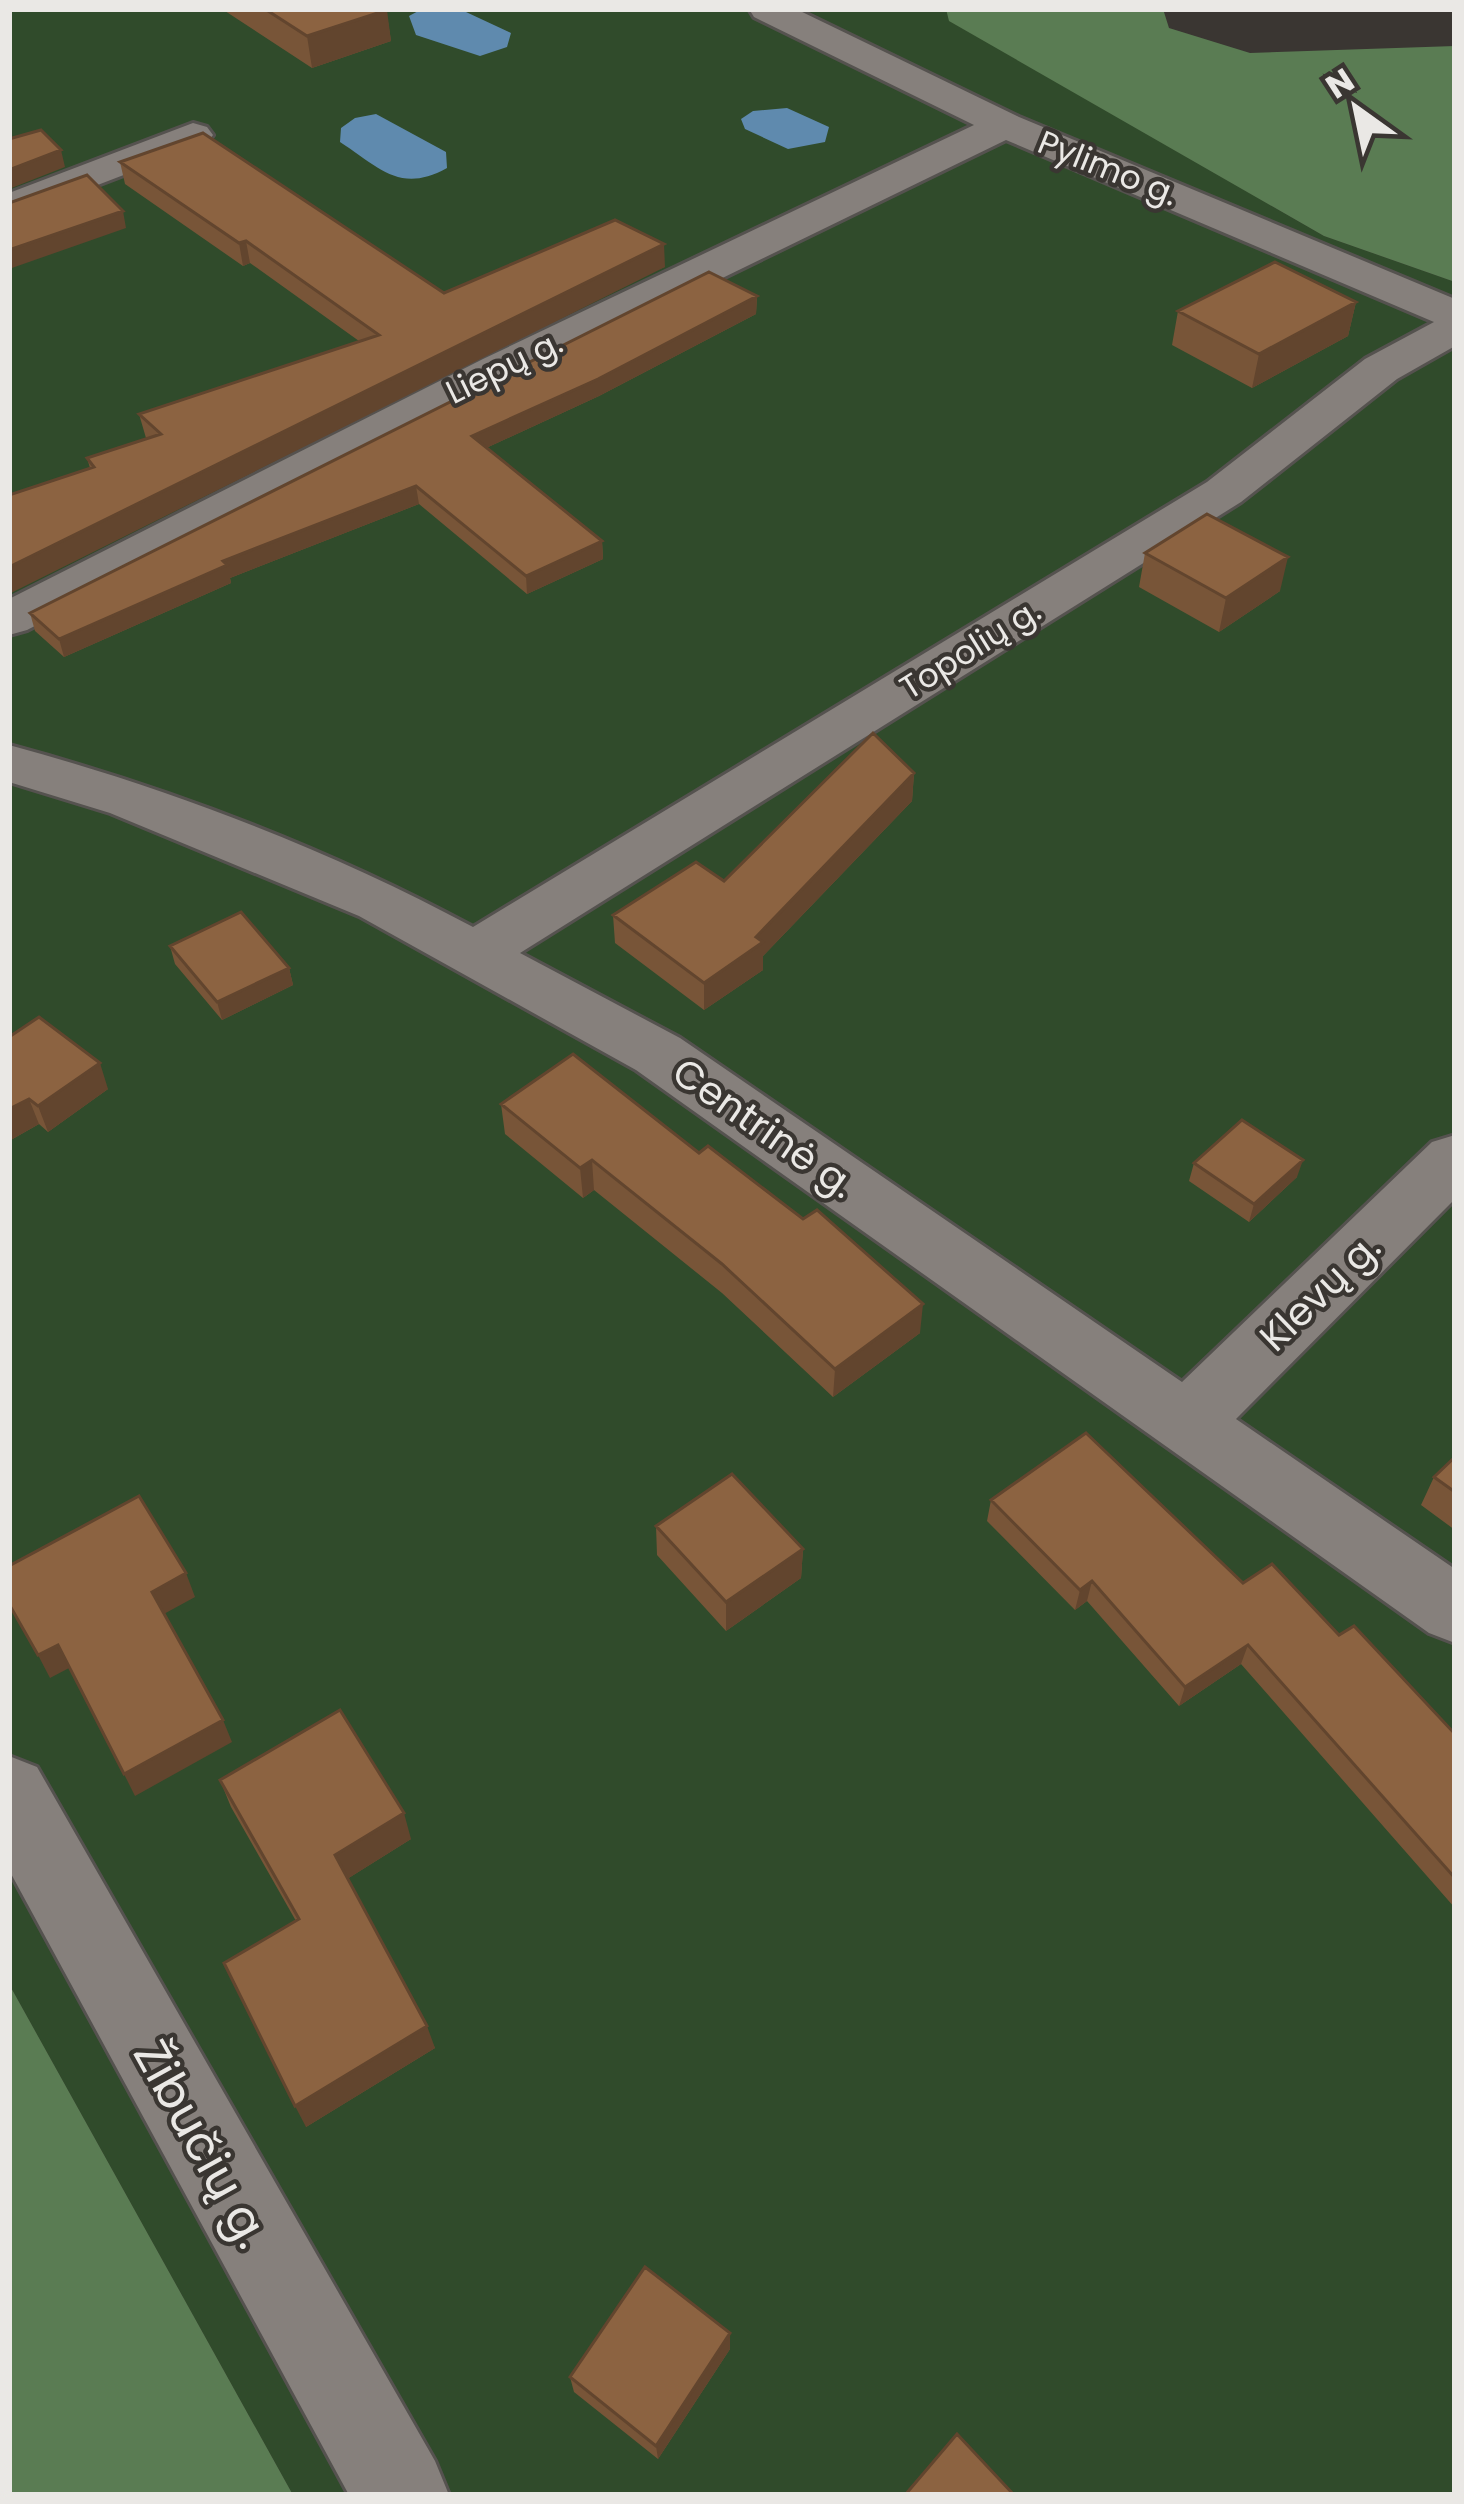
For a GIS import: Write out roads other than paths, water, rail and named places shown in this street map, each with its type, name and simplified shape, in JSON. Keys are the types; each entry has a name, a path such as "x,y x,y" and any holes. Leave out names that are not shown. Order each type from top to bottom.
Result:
{"street":[{"name":"Pylimo g.","path":"767,9 1004,125 1455,315"},
{"name":"Liepų g.","path":"9,619 499,368 1004,125"},
{"path":"9,207 193,135"},
{"name":"Topolių g.","path":"474,954 1224,492 1381,369 1455,328"},
{"name":"Centrinė g.","path":"9,763 130,800 379,902 658,1054 1455,1610"},
{"name":"Klevų g.","path":"1184,1425 1455,1160"},
{"name":"Žibučių g.","path":"9,1793 399,2494"}],"water":[{"path":"422,9 466,12 511,33 507,47 480,56 416,35 409,16"},
{"path":"787,108 829,127 825,142 788,149 745,129 741,119 753,111"},
{"path":"376,114 446,152 447,168 416,179 403,178 379,169 340,142 341,128 355,118"}]}
